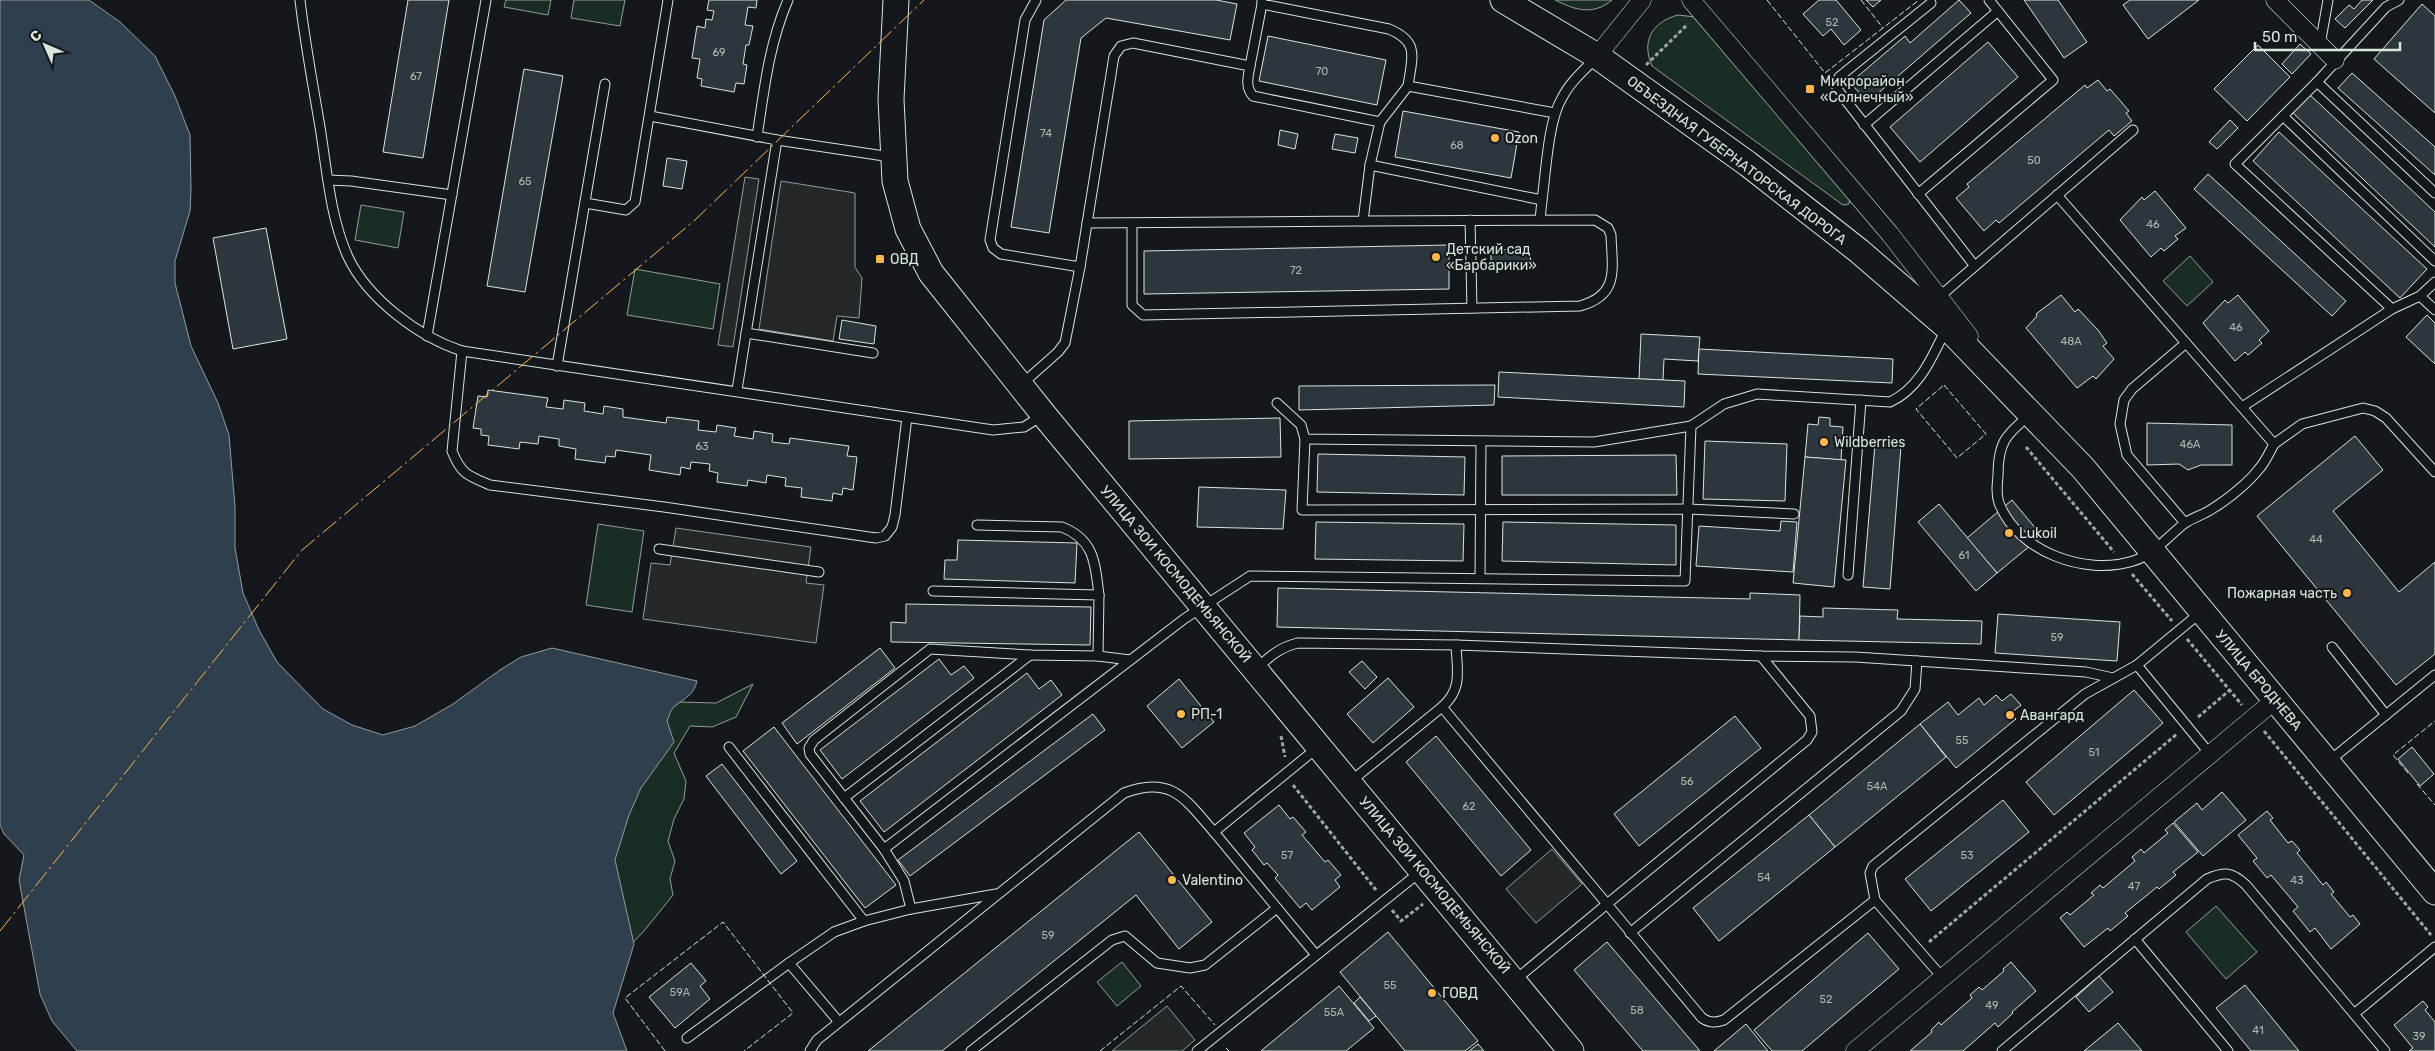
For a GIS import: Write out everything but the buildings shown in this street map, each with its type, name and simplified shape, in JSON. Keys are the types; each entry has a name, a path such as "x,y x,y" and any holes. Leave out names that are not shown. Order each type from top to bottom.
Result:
{"street":[{"path":"895,49 896,0"},
{"path":"895,49 910,0"},
{"name":"ОБЪЕЗДНАЯ ГУБЕРНАТОРСКАЯ ДОРОГА","path":"1503,0 1597,56 1632,80 1803,206 1947,327 2010,390 2083,468"},
{"path":"1597,56 1642,0"},
{"path":"2275,0 2335,60"},
{"path":"1696,6 1884,227 2010,390"},
{"name":"УЛИЦА ЗОИ КОСМОДЕМЬЯНСКОЙ","path":"895,49 891,99 896,181 901,207 917,251 942,289 1020,386 1571,1051"},
{"name":"УЛИЦА БРОДНЕВА","path":"2083,468 2435,892"},
{"path":"1855,1051 2275,700"}],"lane":[{"path":"300,0 328,180 341,238 349,258 363,280 385,305 427,336 443,345 462,351 557,366 737,390 993,430 1024,427 1044,415"},
{"path":"427,336 486,0"},
{"path":"584,203 626,210 635,202 668,0"},
{"path":"757,137 770,56 777,27 788,0"},
{"path":"1036,0 1025,20 990,240 993,248 1001,254 1080,267"},
{"path":"1918,194 2053,80 1989,0"},
{"path":"2320,45 2328,0"},
{"path":"2392,309 2235,164 2317,82 2335,60 2386,8 2399,0"},
{"path":"1364,221 1370,165 1380,122 1408,86 1413,52 1409,40 1389,29 1262,2 1247,82 1248,90 1253,96 1380,122"},
{"path":"1930,3 1839,77 1837,89 1974,265"},
{"path":"1864,126 1998,11"},
{"path":"1020,386 1058,352 1065,343 1080,267 1114,56 1121,46 1133,43 1250,66"},
{"path":"1540,220 1555,113 1561,98 1571,83 1597,56"},
{"path":"2317,82 2435,193"},
{"path":"557,366 605,84"},
{"path":"1408,86 1555,113"},
{"path":"650,116 757,137 894,157"},
{"path":"2283,116 2435,261"},
{"path":"1939,296 2133,130"},
{"path":"737,390 777,140"},
{"path":"1370,165 1542,200"},
{"path":"328,180 452,195"},
{"path":"2057,195 2274,444"},
{"path":"1470,220 1472,308"},
{"path":"1087,223 1595,220 1608,228 1611,235 1611,284 1605,293 1592,303 1580,306 1142,315 1132,305 1132,224"},
{"path":"2242,407 2392,309 2420,296 2435,282"},
{"path":"2420,296 2435,310"},
{"path":"1306,439 1594,442 1691,426 1724,404 1756,394 1890,402 1901,397 1927,367 1947,327"},
{"path":"746,333 873,353"},
{"path":"2185,523 2127,455 2120,424 2124,400 2132,389 2186,343"},
{"path":"462,351 452,451 457,465 468,476 490,485 876,538 885,536 892,527 907,417"},
{"path":"1848,575 1861,400"},
{"path":"1277,403 1301,424 1306,439 1302,510 1688,509 1794,514"},
{"path":"2031,414 2006,439 2001,448 1997,494 2005,514 2026,539 2052,555 2092,566 2109,567 2124,564 2136,561 2152,552 2185,523 2215,507 2258,470 2274,444 2302,424 2364,408 2375,411 2386,418 2435,472"},
{"path":"884,849 1202,606 1250,576 1685,581 1691,426"},
{"path":"1480,578 1481,442"},
{"path":"977,525 1062,527 1083,538 1090,548 1099,596 1098,656"},
{"path":"658,549 820,572"},
{"path":"933,591 1099,596"},
{"path":"1942,977 1876,900 1870,873 1873,866 2085,694 2137,665 2202,612"},
{"path":"1255,669 1284,646 1298,643 1456,645 1761,656 1855,657 2086,672 2114,678"},
{"path":"1350,783 1452,699 1458,681 1456,645"},
{"path":"2332,647 2386,715"},
{"path":"911,909 904,882 884,849 810,754 809,748 814,740 930,649 1030,655 1098,656 1130,660"},
{"path":"844,798 1030,655"},
{"path":"1514,981 1807,740 1812,732 1810,716 1761,656"},
{"path":"1630,933 1901,711 1915,689 1917,661"},
{"path":"2137,665 2210,754"},
{"path":"2328,762 2435,675"},
{"path":"1442,707 1702,1018 1709,1022 1724,1020 1876,900"},
{"path":"1214,832 1320,746"},
{"path":"728,747 864,920"},
{"path":"810,1051 817,1040 996,894 1124,793 1142,786 1165,787 1188,802 1316,955"},
{"path":"1197,1051 1422,870"},
{"path":"2002,1051 2207,879 2220,874 2236,875 2246,885 2384,1051"},
{"path":"687,1038 834,932 864,920 911,909 996,894"},
{"path":"971,1051 1112,940 1125,936 1157,963 1190,968 1205,965 1277,908"},
{"path":"2135,939 2228,1051"},
{"path":"2354,1014 2435,947"},
{"path":"789,963 839,1022"}],"path":[{"path":"1632,80 1696,6"},
{"path":"2026,447 2230,690 2435,939"},
{"path":"1919,950 2230,690"}],"green space":[{"path":"506,0 551,0 548,15 504,7"},
{"path":"574,0 625,0 620,26 571,18"},
{"path":"1555,0 1612,0 1598,8 1584,10"},
{"path":"1678,15 1695,17 1850,198 1849,204 1843,205 1652,66 1648,48 1651,34 1661,22"},
{"path":"361,205 404,212 398,248 355,240"},
{"path":"2190,256 2213,282 2187,306 2163,281"},
{"path":"635,269 720,284 713,329 627,315"},
{"path":"598,524 644,531 632,612 586,605"},
{"path":"753,684 736,717 712,727 690,726 674,753 686,781 684,799 674,819 668,841 675,861 670,879 673,895 644,931 599,978 613,799 644,731 680,702 716,703"},
{"path":"2216,906 2257,952 2226,979 2186,932"},
{"path":"1122,962 1141,986 1117,1006 1097,982"}],"shaded area":[{"path":"745,177 759,179 733,347 718,345"},
{"path":"781,181 855,193 855,267 862,278 859,318 837,316 833,341 759,329"},
{"path":"676,528 811,547 806,583 824,585 816,643 643,619 651,563 670,565"},
{"path":"1552,849 1582,884 1536,923 1506,889"},
{"path":"1167,1006 1195,1040 1182,1051 1112,1051"}],"water":[{"path":"0,0 89,0 120,22 155,56 175,96 190,135 191,190 190,211 175,261 175,283 191,346 218,403 229,435 235,507 235,548 243,593 259,630 277,662 323,709 352,725 383,735 415,726 453,704 521,657 552,648 697,681 691,693 674,707 670,713 667,721 674,742 641,788 629,815 615,860 634,944 613,1013 627,1051 77,1051 52,1021 40,994 19,880 24,855 4,834 0,825"}],"fence":[{"path":"1767,0 1825,73 1919,0"},
{"path":"1861,0 1883,28"},
{"path":"1944,385 1986,434 1957,458 1916,409 1944,385"},
{"path":"2408,773 2393,755 2435,721"},
{"path":"2417,784 2435,805"},
{"path":"665,1051 625,998 723,922 793,1013 744,1051"},
{"path":"1100,1051 1181,986 1215,1025"},
{"path":"1226,1048 1229,1051"}],"power":[{"path":"0,931 301,551 695,220 924,0"}],"place":[{"name":"Микрорайон «Солнечный»","path":"1810,89"},
{"name":"Ozon","path":"1495,138"},
{"name":"Детский сад «Барбарики»","path":"1436,257"},
{"name":"ОВД","path":"880,259"},
{"name":"Wildberries","path":"1824,442"},
{"name":"Lukoil","path":"2009,533"},
{"name":"Пожарная часть","path":"2347,593"},
{"name":"РП-1","path":"1181,714"},
{"name":"Авангард","path":"2010,715"},
{"name":"Valentino","path":"1172,880"},
{"name":"ГОВД","path":"1432,993"}]}
